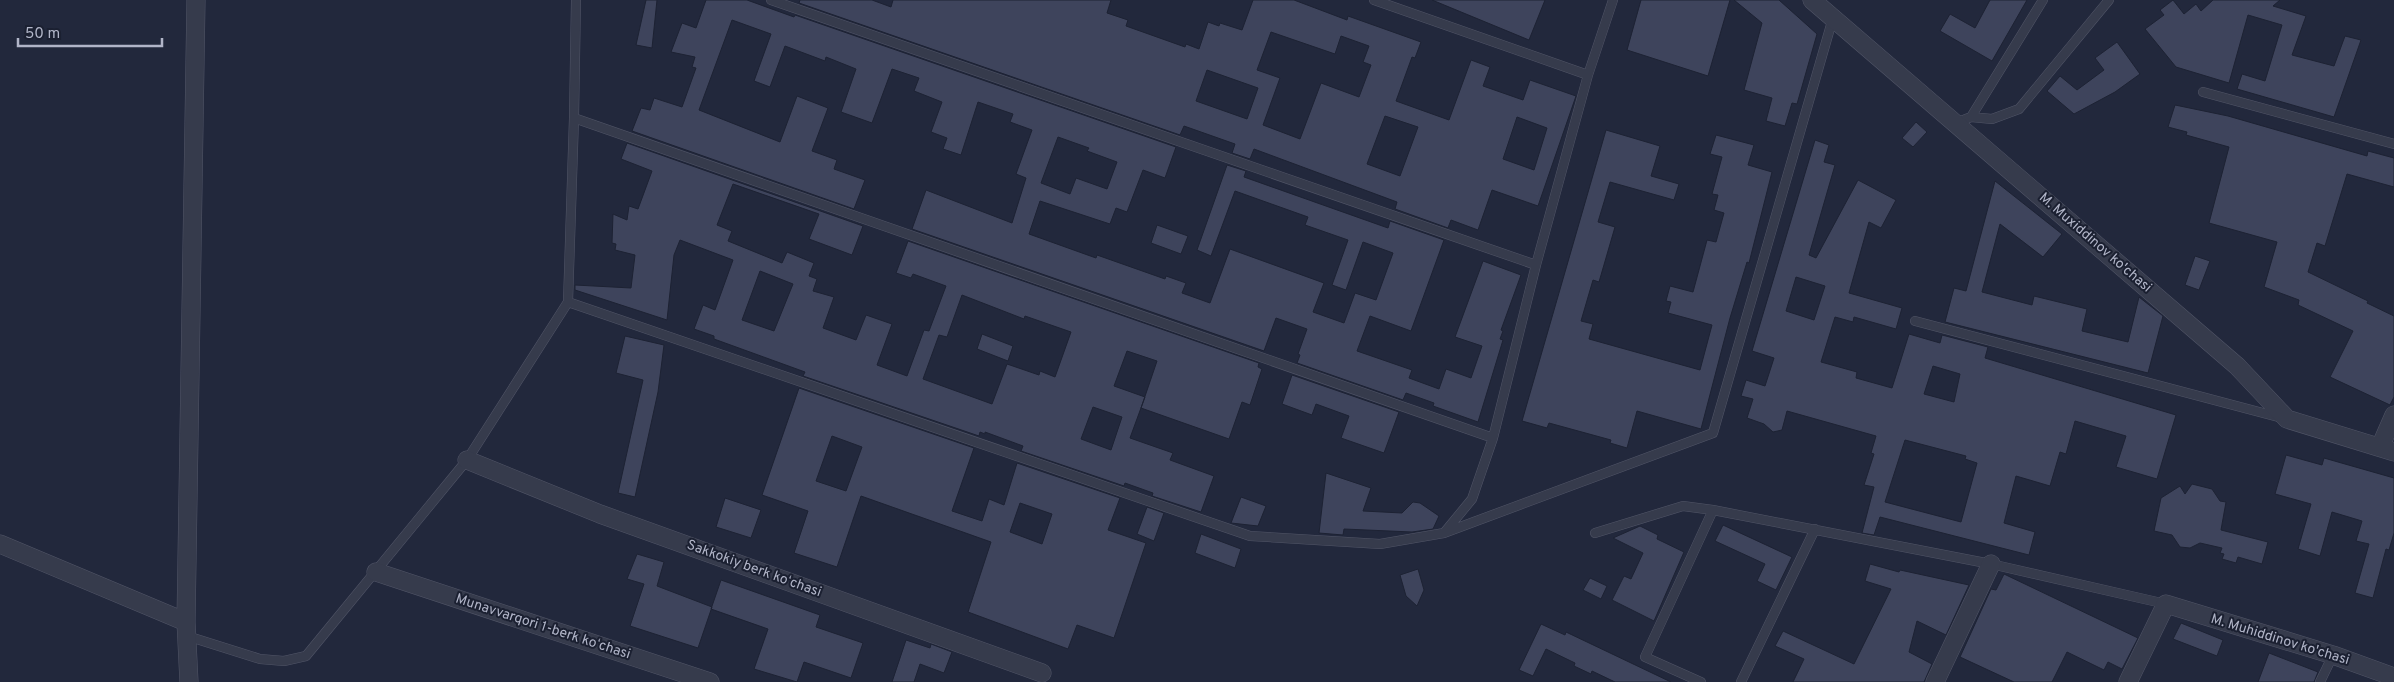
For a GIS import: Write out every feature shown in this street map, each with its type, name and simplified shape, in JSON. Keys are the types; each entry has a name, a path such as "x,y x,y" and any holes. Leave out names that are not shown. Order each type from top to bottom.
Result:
{"street":[{"path":"189,682 186,629 196,0"},
{"name":"M. Muxiddinov ko'chasi","path":"1812,0 1964,120 2237,366 2287,419 2387,449"},
{"path":"2387,449 2394,415"},
{"name":"Sakkokiy berk koʻchasi","path":"467,460 600,514 1042,673"},
{"path":"0,544 186,629"},
{"path":"1935,682 1991,564"},
{"name":"Munavvarqori 1-berk koʻchasi","path":"376,572 710,682"},
{"path":"2128,682 2166,604"},
{"name":"M. Muhiddinov ko'chasi","path":"2166,604 2333,655 2394,677"}],"lane":[{"path":"186,629 260,659 284,661 306,656 467,460 568,302 576,0"},
{"path":"771,0 1536,265"},
{"path":"1374,0 1588,75"},
{"path":"1444,533 1472,499 1493,438 1536,265 1588,75 1613,0"},
{"path":"1964,120 2044,0"},
{"path":"1964,120 1992,119 2019,109 2110,0"},
{"path":"568,302 1250,536 1380,544 1444,533 1713,433 1833,18"},
{"path":"2203,92 2394,144"},
{"path":"574,118 1493,438"},
{"path":"1915,321 2287,419"},
{"path":"1595,533 1683,506 1815,529 1991,564 2166,604"},
{"path":"1700,682 1645,657 1713,510"},
{"path":"1741,682 1815,529"},
{"path":"2320,682 2333,655"}],"building":[{"path":"646,0 657,0 652,48 636,45"},
{"path":"706,0 747,0 1176,147 1165,178 1143,170 1127,212 1116,208 1110,224 1040,201 1029,234 1096,258 1097,255 1165,279 1166,276 1186,283 1182,293 1210,303 1230,249 1324,283 1313,312 1344,323 1355,293 1376,300 1393,253 1363,242 1346,290 1332,285 1348,240 1305,225 1308,217 1235,191 1211,256 1197,250 1227,165 1246,171 1244,177 1388,228 1390,221 1444,240 1411,331 1370,316 1357,351 1412,370 1409,378 1439,389 1446,369 1471,378 1482,346 1455,337 1483,261 1521,275 1501,330 1503,331 1500,339 1503,340 1478,422 1433,406 1434,403 1406,393 1403,400 1297,363 1300,355 1298,354 1307,329 1276,318 1264,351 912,229 926,190 1012,223 1026,178 1016,174 1032,130 1010,122 1013,114 978,102 961,155 943,149 947,138 931,132 942,102 914,91 919,78 892,69 872,123 841,112 856,69 826,57 825,61 785,46 770,87 754,81 771,34 732,20 699,110 780,142 797,96 828,108 812,151 837,160 834,169 865,180 854,209 632,131 641,108 650,110 654,98 682,107 696,68 692,67 695,57 671,52 682,23 696,28","holes":["1058,137 1089,148 1087,151 1117,162 1107,189 1076,178 1070,194 1041,183"]},
{"path":"800,0 872,0 891,7 893,0 1111,0 1107,13 1128,20 1126,26 1185,47 1186,44 1199,49 1208,22 1219,26 1220,23 1242,30 1253,0 1294,0 1347,20 1348,16 1421,42 1415,58 1412,57 1396,101 1449,120 1471,60 1490,67 1483,86 1523,100 1530,80 1576,96 1538,206 1492,190 1478,230 1451,220 1448,228 1395,209 1397,202 1254,149 1250,159 1232,153 1235,144 1184,126 1180,135 799,3","holes":["1271,32 1335,54 1341,36 1369,46 1363,62 1371,65 1359,97 1321,83 1300,139 1263,125 1280,78 1257,70","1207,70 1258,88 1247,119 1196,101","1385,116 1418,127 1400,176 1367,164","1517,117 1547,128 1534,170 1503,159"]},
{"path":"1432,0 1545,0 1529,40"},
{"path":"1641,0 1730,0 1708,76 1627,50"},
{"path":"1734,0 1779,0 1817,34 1797,104 1792,103 1785,126 1766,121 1772,98 1744,90 1762,23"},
{"path":"1990,0 2027,0 1992,61 1940,31 1950,14 1975,28"},
{"path":"2173,0 2184,14 2196,4 2201,11 2213,0 2280,0 2273,6 2306,16 2292,55 2334,66 2345,36 2361,40 2334,117 2237,89 2242,74 2265,81 2282,25 2248,15 2229,83 2176,67 2145,29 2164,15 2160,10"},
{"path":"2117,42 2140,74 2115,92 2074,114 2047,91 2060,76 2077,90 2104,70 2095,58"},
{"path":"2175,105 2228,116 2367,156 2368,151 2394,158 2394,187 2347,174 2325,246 2317,243 2308,272 2368,301 2367,303 2394,316 2394,397 2390,405 2330,377 2353,331 2298,305 2299,300 2264,287 2277,242 2209,223 2229,147 2186,135 2187,132 2168,127"},
{"path":"1916,122 1927,132 1913,147 1902,138"},
{"path":"1606,130 1660,146 1651,176 1679,184 1674,200 1610,182 1598,222 1615,227 1599,282 1593,280 1581,321 1593,324 1589,339 1700,370 1712,325 1668,313 1671,302 1666,301 1670,286 1693,292 1707,240 1716,242 1724,213 1714,210 1718,195 1712,194 1722,157 1710,154 1716,135 1754,145 1748,165 1772,172 1749,263 1747,262 1730,318 1701,429 1637,411 1627,448 1610,443 1611,440 1549,423 1547,428 1522,421"},
{"path":"1815,140 1829,145 1824,162 1835,165 1809,255 1816,258 1858,180 1896,200 1881,228 1869,222 1849,293 1902,308 1896,329 1854,317 1853,322 1835,317 1821,362 1857,372 1856,378 1892,388 1909,334 1940,343 1942,335 1988,347 1985,358 2176,415 2157,479 2116,467 2126,436 2075,421 2066,454 2060,452 2050,486 2016,476 2004,523 2035,532 2029,555 1880,517 1874,535 1862,533 1874,487 1864,485 1874,454 1871,453 1876,436 1787,411 1782,430 1773,432 1764,424 1747,418 1753,399 1741,396 1746,380 1765,386 1774,358 1752,351","holes":["1796,277 1825,286 1814,320 1786,311","1933,366 1960,374 1954,402 1924,394","1905,440 1966,456 1965,459 1977,463 1961,522 1885,502"]},
{"path":"627,143 863,226 852,255 809,239 819,214 733,184 717,225 732,231 728,241 782,263 787,252 814,263 809,276 817,279 813,291 834,297 823,328 856,340 866,315 892,324 877,365 907,376 924,330 929,331 946,286 913,274 911,278 896,273 908,241 1259,363 1258,367 1262,369 1250,405 1242,402 1229,439 1141,407 1130,438 1173,453 1170,460 1214,476 1201,512 1152,496 1153,493 1125,483 1124,486 1021,451 1023,446 985,432 985,434 980,432 979,436 803,376 805,372 714,339 714,336 694,329 703,305 715,310 733,260 680,240 674,255 667,320 575,290 575,285 631,288 635,255 615,250 616,244 612,243 613,214 627,220 629,206 638,209 652,171 621,159","holes":["760,271 793,284 774,331 742,320","962,295 1024,319 1025,316 1071,332 1055,377 1040,371 1039,375 1007,364 992,404 923,379 939,335 947,337","1127,351 1157,361 1145,397 1114,386","1093,407 1122,417 1111,450 1081,439"]},
{"path":"1995,181 2062,234 2043,257 2000,224 1982,292 2032,305 2034,296 2087,309 2082,331 2128,342 2139,297 2163,316 2148,373 1945,322 1954,288 1966,291"},
{"path":"1157,225 1188,236 1181,254 1151,243"},
{"path":"2195,256 2210,261 2199,290 2185,285"},
{"path":"982,334 1013,346 1008,361 977,349"},
{"path":"625,336 664,345 658,392 635,497 618,493 643,380 616,373"},
{"path":"1292,375 1399,412 1384,453 1341,438 1349,416 1316,404 1312,415 1282,404"},
{"path":"799,388 974,448 952,511 982,521 989,499 1004,505 1017,463 1120,498 1108,530 1146,543 1114,638 1077,625 1068,649 968,612 991,542 861,496 837,567 794,553 808,511 762,495","holes":["832,436 862,447 846,491 816,481","1020,503 1052,514 1042,544 1010,532"]},
{"path":"2286,455 2322,465 2324,458 2394,478 2394,533 2389,550 2386,549 2373,598 2355,593 2369,544 2356,541 2362,521 2332,512 2320,556 2298,549 2311,504 2275,494"},
{"path":"1326,473 1371,488 1363,511 1402,513 1413,502 1420,503 1439,516 1433,529 1412,532 1344,529 1343,535 1319,533"},
{"path":"2192,484 2212,489 2220,501 2226,502 2221,530 2268,542 2262,564 2238,557 2236,563 2222,559 2224,554 2220,553 2222,548 2200,543 2190,548 2180,547 2172,535 2154,531 2161,498 2180,486 2185,494"},
{"path":"1241,497 1266,506 1258,526 1231,523"},
{"path":"725,498 761,510 751,538 716,527"},
{"path":"1147,507 1164,513 1154,541 1137,534"},
{"path":"1723,525 1792,557 1776,590 1757,581 1765,564 1715,541"},
{"path":"1640,526 1658,535 1657,539 1684,552 1654,621 1612,600 1624,576 1631,579 1643,553 1613,538"},
{"path":"1201,534 1241,549 1235,568 1195,553"},
{"path":"637,554 664,562 657,586 712,607 698,648 630,626 644,584 627,579"},
{"path":"1870,564 1899,572 1900,570 1969,585 1946,635 1917,621 1909,652 1932,664 1924,682 1793,682 1804,659 1775,646 1783,631 1854,664 1891,589 1865,581"},
{"path":"1418,569 1424,590 1417,606 1406,596 1400,575"},
{"path":"2004,574 2138,638 2122,669 2108,662 2104,670 2067,652 2052,682 2014,682 1960,657 1991,589 1996,590"},
{"path":"1590,578 1607,586 1601,599 1583,590"},
{"path":"721,580 820,615 816,627 863,643 851,678 804,662 797,682 754,669 768,629 711,609"},
{"path":"2181,623 2223,640 2217,656 2173,639"},
{"path":"1541,624 1565,635 1566,632 1671,682 1615,682 1592,671 1591,674 1574,666 1575,663 1546,649 1533,676 1519,670"},
{"path":"906,640 930,648 931,644 952,652 944,673 920,664 914,682 892,682"},
{"path":"2269,653 2318,672 2314,682 2258,682"}]}
